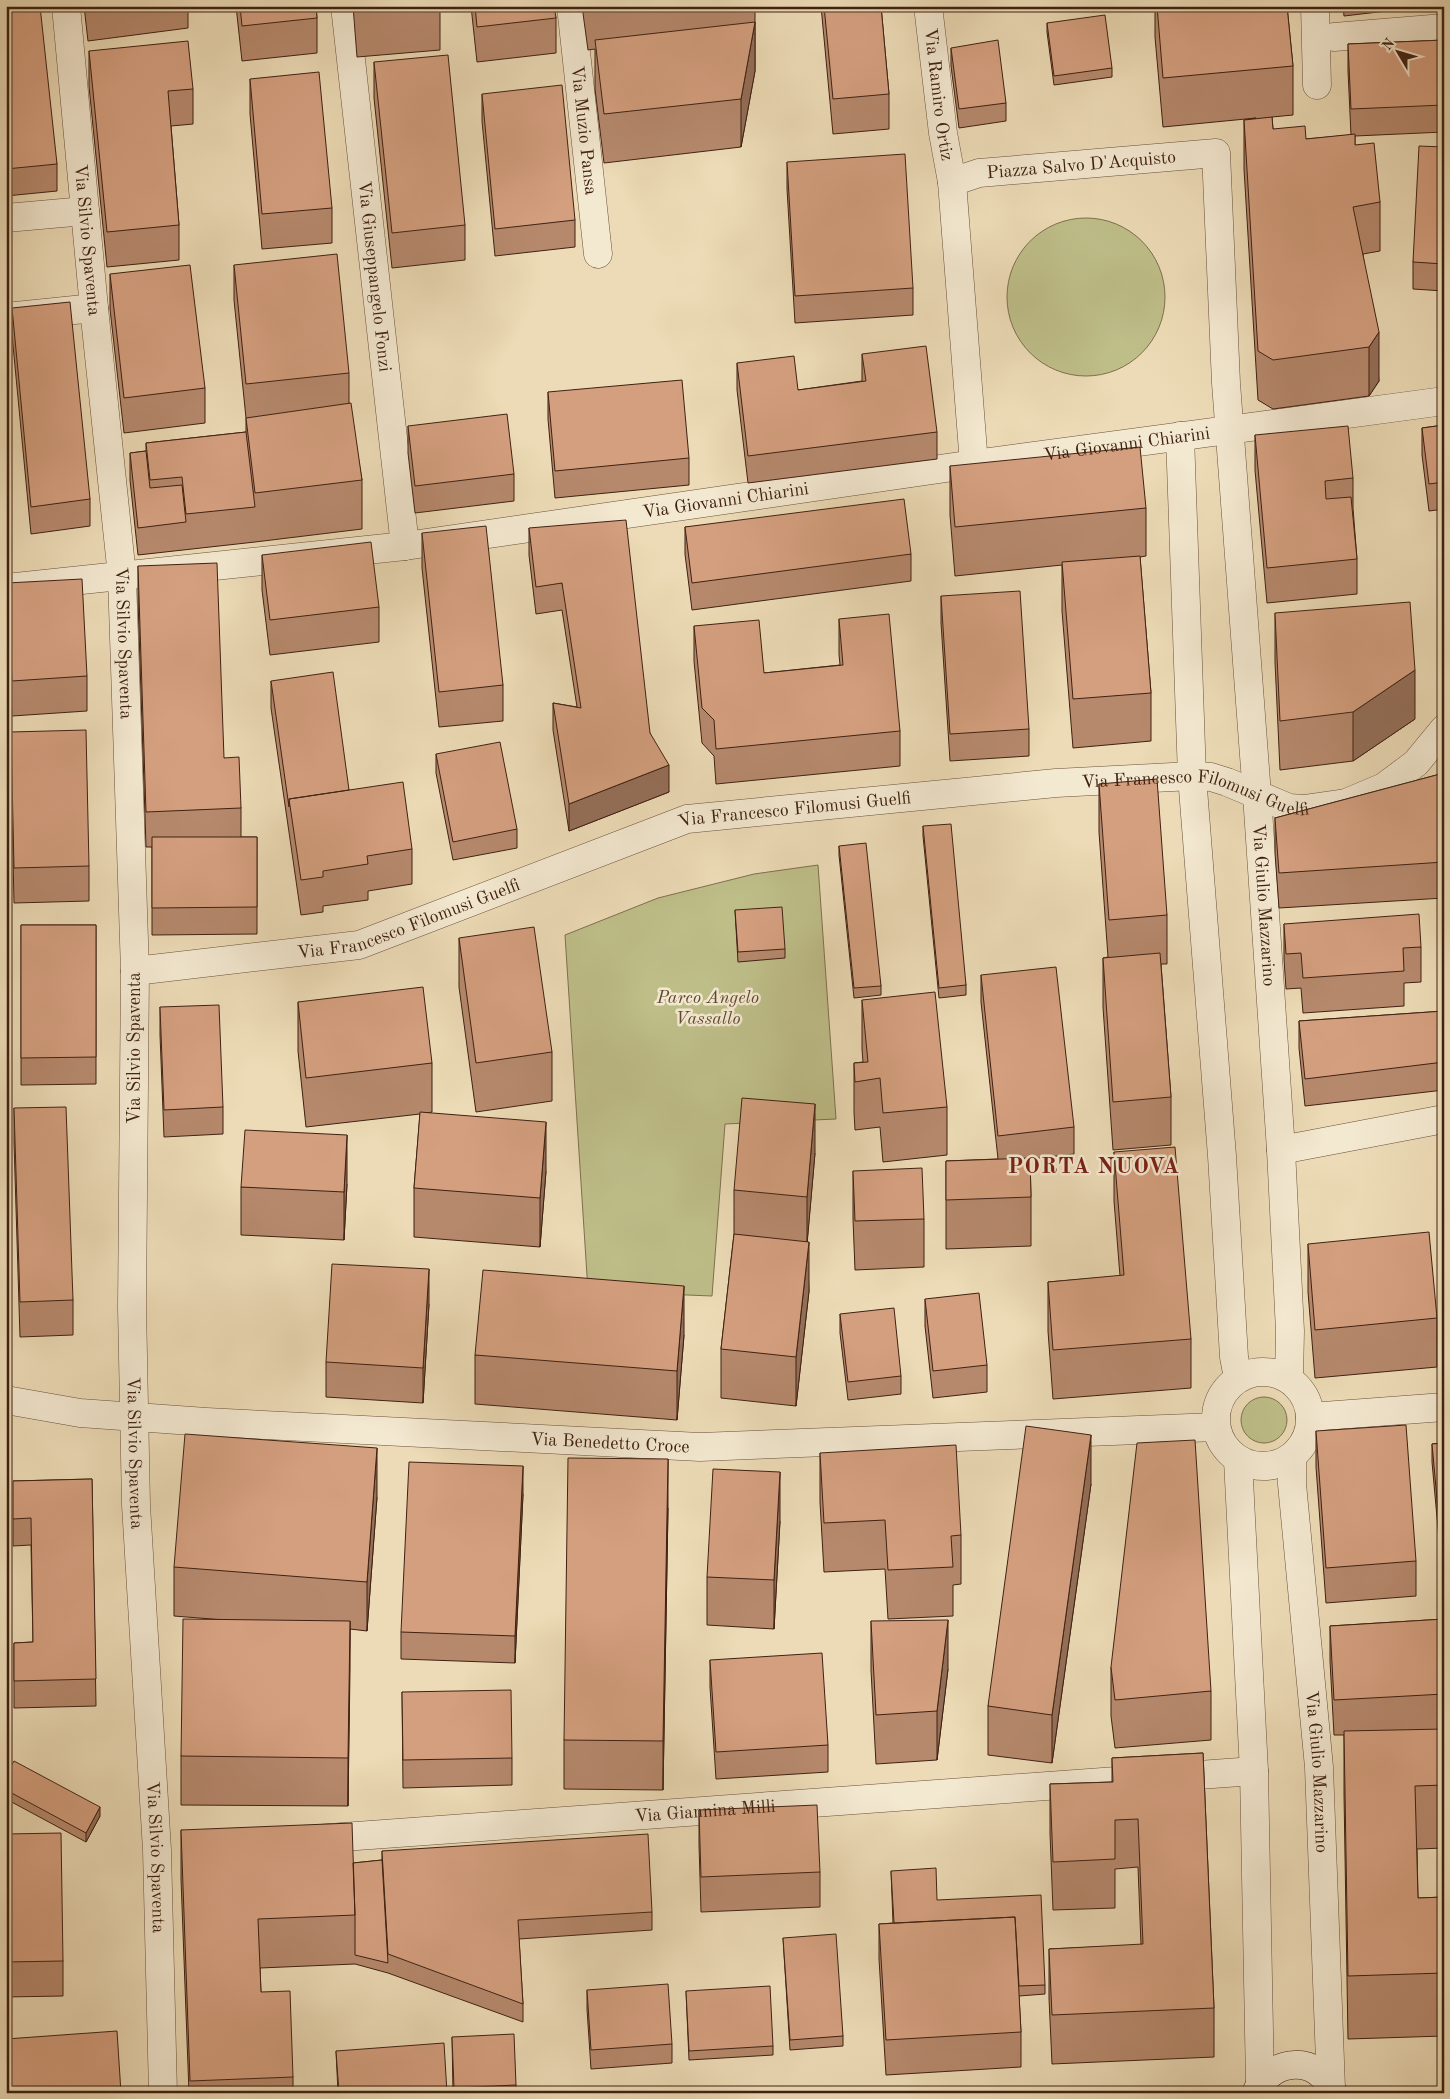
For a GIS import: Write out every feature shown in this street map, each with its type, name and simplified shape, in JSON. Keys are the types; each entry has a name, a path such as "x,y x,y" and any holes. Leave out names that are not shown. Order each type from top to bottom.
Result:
{"street":[{"name":"Via Silvio Spaventa","path":"66,6 94,308 122,576 135,971 132,1307 136,1505 157,1850 163,2093"},
{"name":"Via Giuseppangelo Fonzi","path":"344,6 406,546"},
{"name":"Via Muzio Pansa","path":"572,6 598,254"},
{"name":"Via Ramiro Ortiz","path":"928,6 943,133 952,182"},
{"path":"1315,6 1317,85"},
{"path":"1334,37 1444,28"},
{"name":"Piazza Salvo D'Acquisto","path":"952,182 978,173 1216,153 1226,383 1230,431"},
{"path":"952,182 974,464"},
{"path":"6,218 85,211"},
{"path":"6,317 94,308"},
{"name":"Via Giovanni Chiarini","path":"6,588 406,546 974,464 1444,401"},
{"name":"Via Giulio Mazzarino","path":"1230,431 1258,795 1281,1150 1290,1331 1289,1379"},
{"path":"1180,436 1192,776 1222,1156 1234,1357 1238,1378"},
{"name":"Via Francesco Filomusi Guelfi","path":"135,971 359,945 687,819 1056,783 1192,776 1211,777 1227,782 1289,808 1304,809 1346,803 1384,787 1416,763 1444,729"},
{"path":"1281,1150 1444,1119"},
{"path":"1264,1371 1277,1373 1289,1379 1306,1398 1310,1417 1308,1436 1301,1448 1292,1457 1280,1464 1266,1467 1251,1465 1238,1460 1228,1452 1220,1440 1216,1428 1216,1413 1220,1400 1227,1388 1238,1378 1250,1373 1264,1371"},
{"name":"Via Benedetto Croce","path":"6,1400 80,1413 135,1417 700,1447 1216,1428"},
{"path":"1310,1417 1444,1407"},
{"name":"Via Giulio Mazzarino","path":"1292,1457 1292,1484 1318,1767 1332,2090"},
{"path":"1238,1460 1254,1771 1258,2088"},
{"name":"Via Giannina Milli","path":"293,1840 1254,1771"},
{"path":"157,1850 184,1848"},
{"path":"1258,2088 1267,2075 1276,2069 1297,2064 1317,2072 1332,2090"}],"green space":[{"path":"1078,218 1094,218 1109,221 1123,227 1142,241 1152,253 1162,274 1165,297 1162,320 1152,341 1142,353 1130,363 1109,373 1094,376 1078,376 1063,373 1042,363 1020,341 1010,320 1007,305 1007,289 1010,274 1020,253 1042,231 1063,221"},
{"name":"Parco Angelo Vassallo","path":"818,865 836,1119 725,1124 712,1296 588,1291 565,935 658,898 754,874"},
{"path":"1264,1397 1277,1401 1283,1407 1287,1420 1283,1433 1277,1439 1264,1443 1251,1439 1245,1433 1241,1420 1245,1407 1251,1401"}],"building":[{"path":"6,6 40,6 57,164 6,169"},
{"path":"240,6 316,6 317,18 242,26"},
{"path":"357,6 375,6 357,8"},
{"path":"475,6 554,6 556,18 477,27"},
{"path":"824,6 881,6 889,94 833,99"},
{"path":"1157,6 1287,6 1293,66 1163,78"},
{"path":"1105,15 1112,68 1054,76 1047,23"},
{"path":"755,22 741,99 604,114 595,40"},
{"path":"998,40 1006,103 959,109 951,48"},
{"path":"1444,40 1444,105 1351,109 1348,44"},
{"path":"188,41 193,89 168,91 179,225 107,232 89,51"},
{"path":"448,55 465,225 392,233 374,62"},
{"path":"319,72 332,208 262,214 250,79"},
{"path":"562,85 575,220 495,229 482,94"},
{"path":"1272,117 1273,129 1305,126 1306,139 1355,134 1355,145 1374,143 1380,202 1353,207 1379,332 1369,347 1273,360 1258,351 1244,120"},
{"path":"1419,146 1444,147 1444,264 1413,262"},
{"path":"905,154 913,288 795,296 787,162"},
{"path":"337,254 349,373 246,384 234,265"},
{"path":"190,265 205,388 124,398 110,274"},
{"path":"70,302 90,499 31,507 12,308"},
{"path":"926,346 937,432 748,456 737,363 794,356 798,390 866,381 862,354"},
{"path":"682,380 689,458 555,471 548,392"},
{"path":"351,403 362,480 255,493 246,418"},
{"path":"507,414 514,474 415,486 408,426"},
{"path":"1444,425 1444,482 1429,484 1422,428"},
{"path":"1348,426 1353,478 1325,481 1326,499 1351,497 1357,559 1267,568 1255,435"},
{"path":"246,432 255,507 186,514 182,477 150,480 146,443"},
{"path":"1140,447 1146,508 955,527 950,466"},
{"path":"146,451 150,488 182,485 186,522 138,528 130,453"},
{"path":"904,499 911,554 692,583 685,527"},
{"path":"626,520 650,733 669,765 569,804 553,703 581,708 562,583 536,587 529,528"},
{"path":"486,526 503,685 439,692 422,533"},
{"path":"371,542 379,607 270,620 262,555"},
{"path":"1140,556 1151,693 1073,699 1062,562"},
{"path":"217,563 224,758 239,757 241,808 146,812 138,566"},
{"path":"82,579 87,676 12,681 7,583"},
{"path":"1020,591 1029,729 950,734 941,596"},
{"path":"1410,602 1415,670 1353,712 1280,721 1275,613"},
{"path":"889,614 900,731 716,749 714,720 702,708 694,626 759,620 764,673 843,665 839,619"},
{"path":"333,672 349,790 289,799 289,807 271,681"},
{"path":"86,730 89,866 14,868 11,732"},
{"path":"500,742 517,829 453,842 436,754"},
{"path":"1444,773 1444,862 1279,873 1275,818"},
{"path":"1157,779 1167,915 1109,920 1099,784"},
{"path":"403,782 412,849 367,856 368,864 323,871 323,877 301,880 289,799"},
{"path":"951,824 966,985 939,988 923,826"},
{"path":"152,837 257,837 257,907 152,908"},
{"path":"866,843 881,986 854,988 839,846"},
{"path":"782,907 785,949 738,952 735,910"},
{"path":"1419,914 1421,947 1403,948 1404,971 1303,978 1301,953 1286,954 1284,924"},
{"path":"21,925 96,925 96,1057 21,1058"},
{"path":"534,927 552,1052 476,1063 459,938"},
{"path":"1160,953 1171,1097 1113,1102 1103,958"},
{"path":"1056,967 1074,1127 998,1136 981,975"},
{"path":"423,987 432,1063 306,1078 298,1002"},
{"path":"935,992 947,1107 883,1113 880,1078 855,1082 854,1063 868,1062 862,1000"},
{"path":"219,1005 223,1107 164,1110 160,1007"},
{"path":"1444,1011 1444,1062 1305,1079 1299,1021"},
{"path":"742,1098 815,1104 807,1197 734,1190"},
{"path":"66,1107 73,1300 20,1302 14,1108"},
{"path":"420,1112 546,1122 540,1198 414,1188"},
{"path":"245,1130 347,1135 344,1192 241,1187"},
{"path":"1175,1147 1191,1339 1053,1350 1048,1282 1124,1275 1114,1152"},
{"path":"1030,1158 1031,1197 946,1200 946,1161"},
{"path":"922,1168 924,1219 855,1221 853,1171"},
{"path":"1429,1232 1437,1318 1315,1330 1308,1244"},
{"path":"734,1234 809,1242 796,1357 721,1349"},
{"path":"332,1264 429,1269 423,1368 326,1362"},
{"path":"483,1270 684,1286 677,1371 475,1355"},
{"path":"979,1293 987,1365 933,1371 925,1299"},
{"path":"894,1308 901,1376 848,1382 840,1314"},
{"path":"1406,1425 1416,1561 1326,1568 1316,1431"},
{"path":"1026,1426 1091,1435 1052,1715 988,1706"},
{"path":"185,1434 377,1448 367,1582 174,1567"},
{"path":"1195,1440 1211,1691 1115,1700 1111,1667 1137,1443"},
{"path":"1444,1443 1444,1576 1432,1444"},
{"path":"956,1445 961,1535 951,1536 953,1567 888,1570 885,1520 824,1523 820,1453"},
{"path":"568,1458 668,1459 663,1741 564,1740"},
{"path":"409,1462 523,1466 515,1636 401,1632"},
{"path":"713,1469 780,1472 774,1580 707,1577"},
{"path":"92,1479 96,1679 14,1681 14,1643 33,1642 31,1518 13,1519 13,1481"},
{"path":"183,1619 350,1621 348,1758 181,1756"},
{"path":"1444,1619 1444,1694 1334,1700 1330,1626"},
{"path":"948,1620 937,1711 876,1715 871,1621"},
{"path":"822,1653 828,1745 716,1752 710,1660"},
{"path":"511,1690 512,1758 403,1760 402,1692"},
{"path":"1444,1729 1444,1785 1415,1786 1418,1898 1444,1897 1444,1973 1348,1976 1344,1731"},
{"path":"1203,1753 1214,2008 1052,2015 1049,1949 1143,1944 1138,1819 1115,1820 1115,1859 1053,1862 1050,1784 1113,1782 1112,1758"},
{"path":"14,1761 100,1807 86,1833 6,1790 6,1775"},
{"path":"817,1805 820,1872 701,1877 699,1810"},
{"path":"352,1823 355,1915 258,1919 261,1992 290,1991 293,2077 190,2081 181,1830"},
{"path":"61,1833 63,1961 6,1962 6,1834"},
{"path":"648,1834 652,1912 518,1920 523,2004 388,1954 382,1851"},
{"path":"382,1860 388,1963 355,1955 353,1863"},
{"path":"936,1868 937,1900 1041,1895 1045,1985 1019,1986 1015,1917 894,1923 891,1871"},
{"path":"1015,1917 1021,2032 886,2040 879,1924"},
{"path":"836,1934 843,2036 790,2040 783,1938"},
{"path":"668,1984 672,2044 591,2050 587,1990"},
{"path":"770,1986 773,2046 689,2051 686,1991"},
{"path":"117,2031 121,2093 6,2093 6,2039"},
{"path":"514,2034 516,2085 454,2088 452,2037"},
{"path":"444,2043 447,2093 339,2093 336,2051"},
{"path":"1444,2089 1444,2093 1388,2093 1388,2092"}],"district":[{"name":"PORTA NUOVA","path":"1094,1165"}]}
